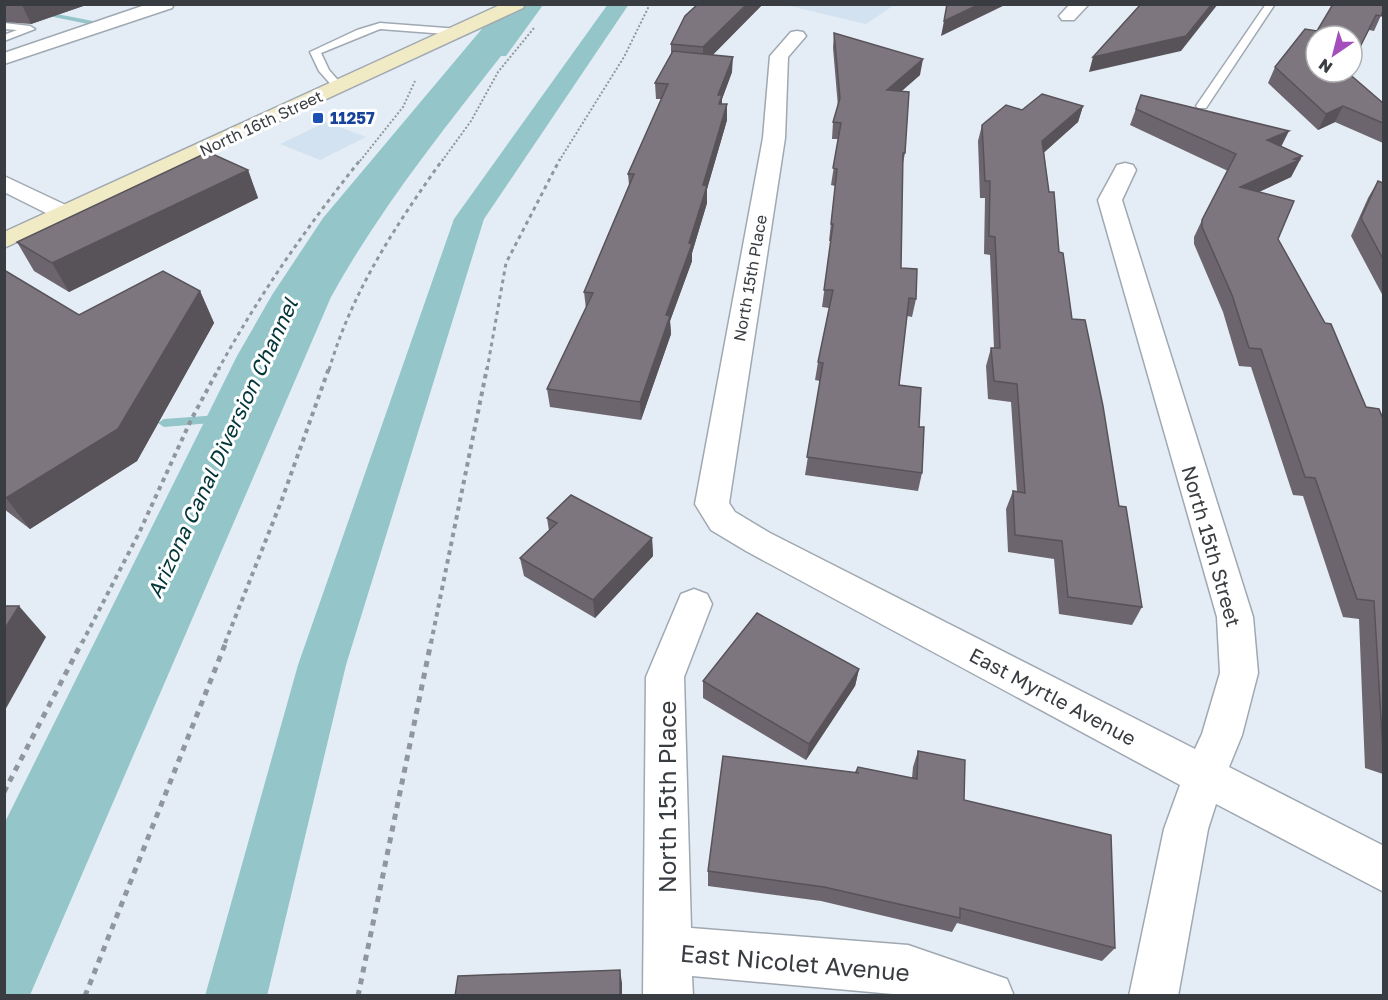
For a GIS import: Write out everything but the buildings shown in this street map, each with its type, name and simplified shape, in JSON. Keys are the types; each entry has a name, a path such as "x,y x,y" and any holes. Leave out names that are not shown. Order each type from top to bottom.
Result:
{"main road":[{"name":"North 16th Street","path":"4,241 517,4"}],"street":[{"path":"4,59 166,4"},
{"name":"North 15th Place","path":"723,521 712,504 774,138 779,56 797,36"},
{"name":"North 15th Street","path":"1125,170 1110,200 1235,617 1239,673 1222,735 1204,775 1186,829 1153,996"},
{"path":"4,183 64,213"},
{"name":"East Myrtle Avenue","path":"723,521 758,542 1383,870"},
{"name":"North 15th Place","path":"667,973 665,677 694,604"},
{"name":"East Nicolet Avenue","path":"667,973 908,969 990,996"}],"lane":[{"path":"1202,106 1271,4"},
{"path":"4,26 30,29 4,38"},
{"path":"339,87 324,72 315,52 360,32 380,26 459,32"}],"path":[{"path":"358,996 488,364 506,263 567,145 624,57 650,4"},
{"path":"85,996 281,502 326,383 339,335 358,291 400,219 471,122 498,72 536,24"},
{"path":"4,792 133,544 192,420 232,344 315,216 403,107 415,82 408,73 386,65"}],"shaded area":[{"path":"785,5 894,5 866,24"},
{"path":"326,122 366,137 320,160 280,144"}],"water":[{"name":"Arizona Canal Diversion Channel","path":"502,5 543,5 506,56 501,56 411,173 369,234 331,297 30,995 5,995 4,824 237,356 272,295 323,218"}],"waterway":[{"path":"236,996 322,665 469,219 619,4"},
{"path":"41,13 93,23"},
{"name":"Arizona Canal Diversion Channel","path":"164,423 219,419"}],"place":[{"name":"11257","path":"318,118"}]}
